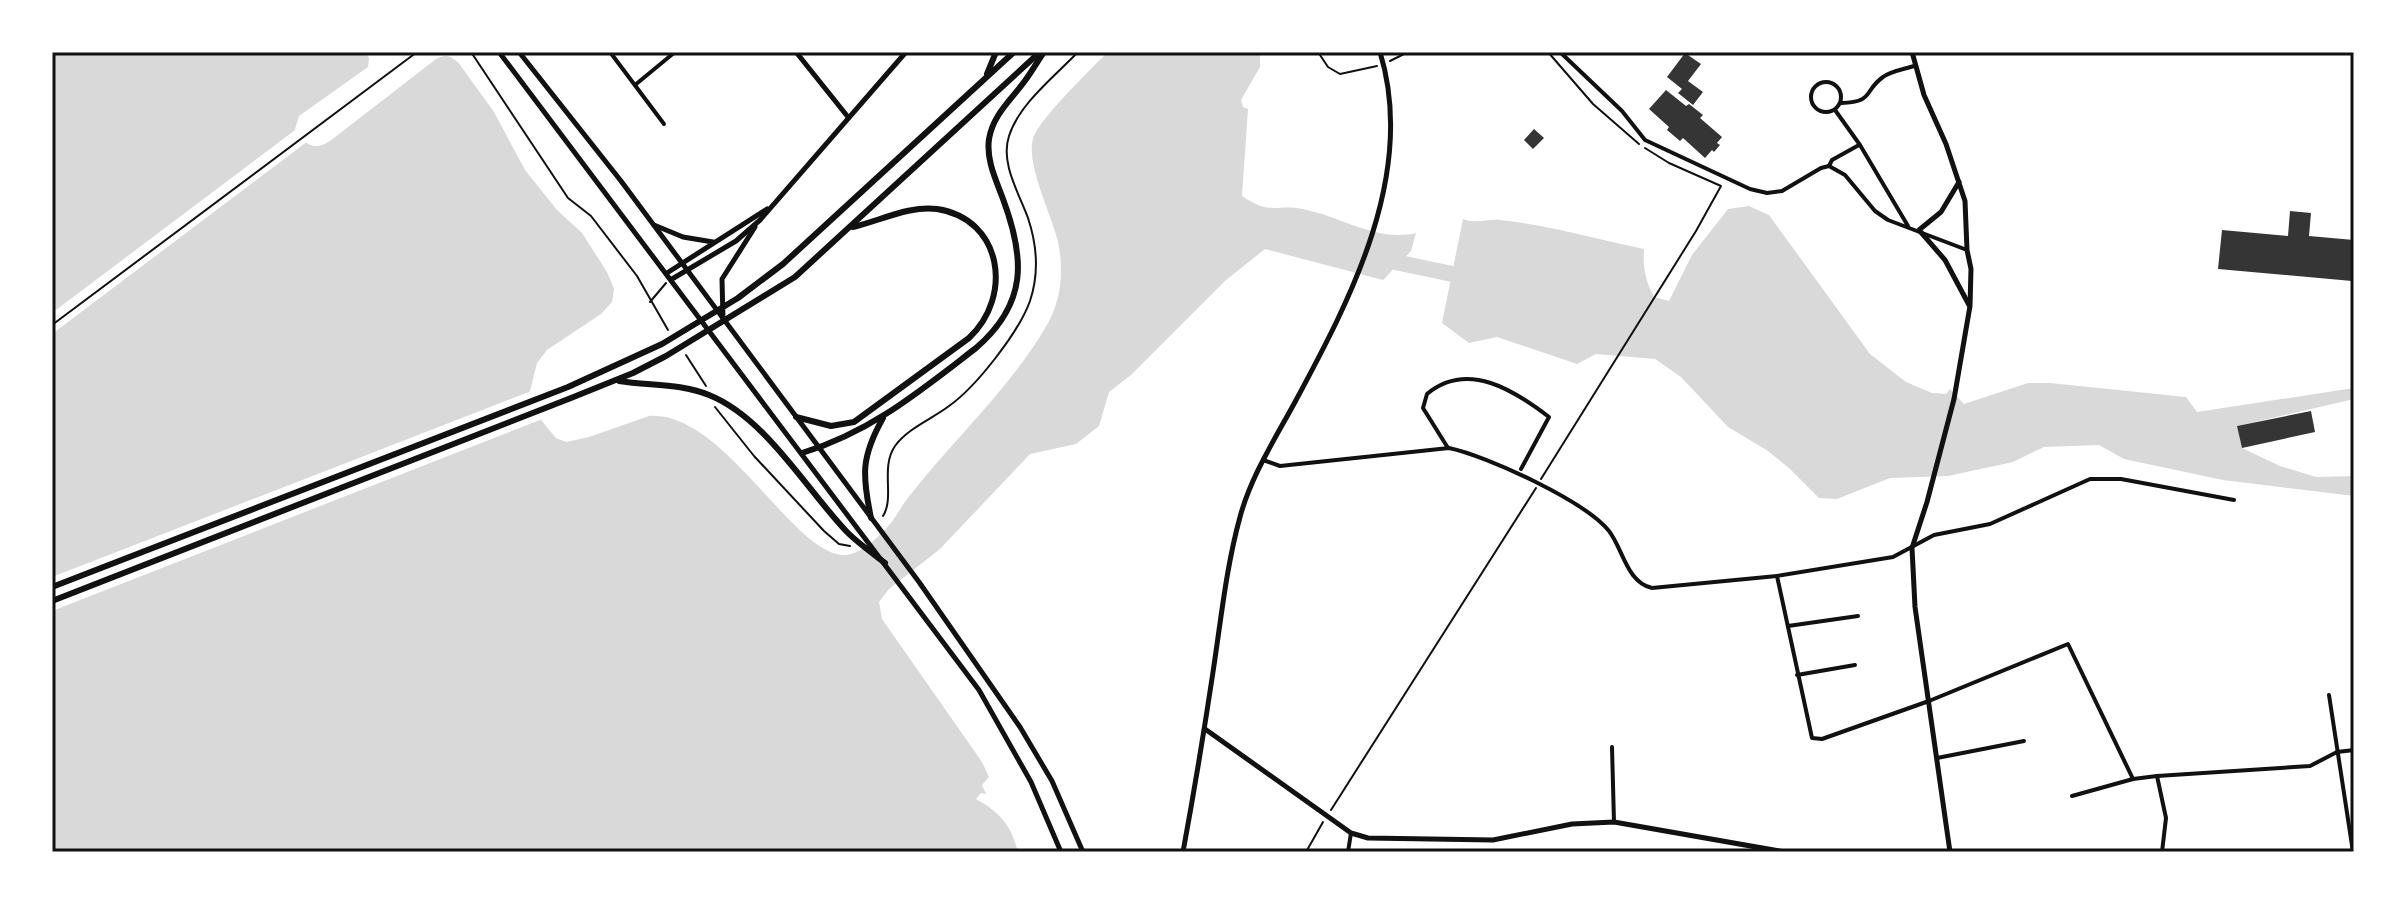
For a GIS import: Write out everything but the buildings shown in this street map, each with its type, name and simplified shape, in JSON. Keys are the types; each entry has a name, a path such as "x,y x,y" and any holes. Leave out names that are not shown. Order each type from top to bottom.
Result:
{"main road":[{"path":"499,52 979,690 1031,782 1061,852"},
{"path":"519,52 575,121 919,582 1020,727 1052,781 1083,852"},
{"path":"796,52 848,117"},
{"path":"724,320 722,279 760,220 906,52"},
{"path":"985,78 996,52"},
{"path":"52,587 599,374 662,344 755,286 806,244 1014,52"},
{"path":"52,601 615,381 666,356 795,277 1042,52"},
{"path":"802,453 857,433 885,415 981,343 996,329 1009,309 1018,277 1018,248 993,171 989,139 1002,109 1042,52"},
{"path":"1183,852 1205,729 1230,556 1241,514 1254,477 1349,295 1375,223 1387,176 1391,122 1380,52"},
{"path":"1912,52 1914,66 1965,201 1971,269 1970,306 1954,399 1912,548 1915,607 1950,852"},
{"path":"1959,182 1941,212 1919,230 1945,260 1970,306"},
{"path":"667,273 771,206"},
{"path":"796,417 831,426 858,420 969,338 984,321 993,302 996,272 991,250 977,229 957,215 938,209 919,209 850,228"},
{"path":"670,281 728,246 760,220"},
{"path":"652,224 683,237 714,242"},
{"path":"615,381 667,384 701,392 729,405 757,429 848,534 885,563"},
{"path":"871,518 864,487 864,464 870,442 885,415"},
{"path":"1205,729 1351,833 1368,838 1493,840 1572,824 1614,822 1785,852"}],"street":[{"path":"610,52 664,124"},
{"path":"635,85 675,52"},
{"path":"1560,52 1622,111 1645,140 1750,189 1767,193 1782,191 1829,166 1845,175 1875,211 1888,220 1967,250"},
{"path":"1841,103 1855,103 1886,75 1914,66"},
{"path":"1823,81 1837,85 1842,93 1841,103 1835,110 1825,112 1813,105 1811,95 1815,86 1823,81"},
{"path":"1835,110 1860,145 1909,227"},
{"path":"1829,166 1832,160 1860,145"},
{"path":"1449,448 1423,408 1427,394 1446,382 1466,378 1496,384 1520,395 1549,417 1521,469"},
{"path":"1263,460 1280,466 1449,448 1472,453 1595,517 1610,532 1636,580 1644,587 1652,588 1777,576 1893,557 1934,535 1991,524 2090,479 2121,479 2234,500"},
{"path":"1777,576 1812,738 1822,739 1929,701 2068,644 2133,779"},
{"path":"1788,626 1858,616"},
{"path":"1797,675 1855,665"},
{"path":"2329,695 2353,852"},
{"path":"1937,758 2024,741"},
{"path":"1612,747 1614,822"},
{"path":"2072,796 2133,779 2310,766 2337,752 2354,750"},
{"path":"2157,776 2166,818 2162,852"},
{"path":"1348,852 1351,833"}],"path":[{"path":"52,325 417,52"},
{"path":"471,52 568,198 589,213 637,276 669,331"},
{"path":"1318,52 1331,70 1340,74 1376,66"},
{"path":"1392,60 1408,52"},
{"path":"1306,852 1612,367 1721,186"},
{"path":"650,302 670,281"},
{"path":"686,354 700,373 710,396"},
{"path":"714,405 754,456 824,531 839,544 850,545"},
{"path":"883,516 887,506 890,457 899,441 914,429"}],"shaded area":[{"path":"52,52 365,52 369,58 368,67 299,116 295,129 314,146 330,141 436,59 445,56 452,58 494,112 525,170 557,210 582,233 614,289 612,302 601,314 547,350 537,363 530,391 541,420 556,438 566,442 649,416 677,420 704,436 731,458 804,534 826,550 846,555 864,548 890,524 924,478 1015,371 1049,320 1059,291 1060,256 1033,161 1033,139 1055,107 1108,52 1260,52 1260,67 1241,100 1243,107 1248,109 1242,196 1268,208 1307,210 1374,232 1416,233 1411,251 1383,280 1265,249 1226,280 1131,375 1109,392 1099,426 1076,444 1030,454 940,549 889,589 879,602 882,619 982,762 989,777 982,785 986,794 981,793 976,799 1003,820 1018,852 52,852"},
{"path":"1749,206 1769,215 1870,354 1906,382 1932,393 1946,394 1950,389 1964,404 2028,383 2186,397 2197,412 2354,388 2354,399 2238,426 2242,448 2280,466 2316,477 2354,476 2354,496 2223,480 2124,459 2099,445 2044,447 2013,462 1948,476 1890,478 1837,499 1819,498 1768,451 1728,427 1681,377 1655,359 1596,354 1577,364 1497,337 1469,343 1442,323 1463,219 1536,225 1644,249 1648,285 1654,297 1669,301 1692,255 1728,209"}],"pier":[{"path":"299,127 308,141 52,334 52,313"},
{"path":"534,390 545,418 52,611 52,577"}],"waterway":[{"path":"1381,259 1471,278"}]}
